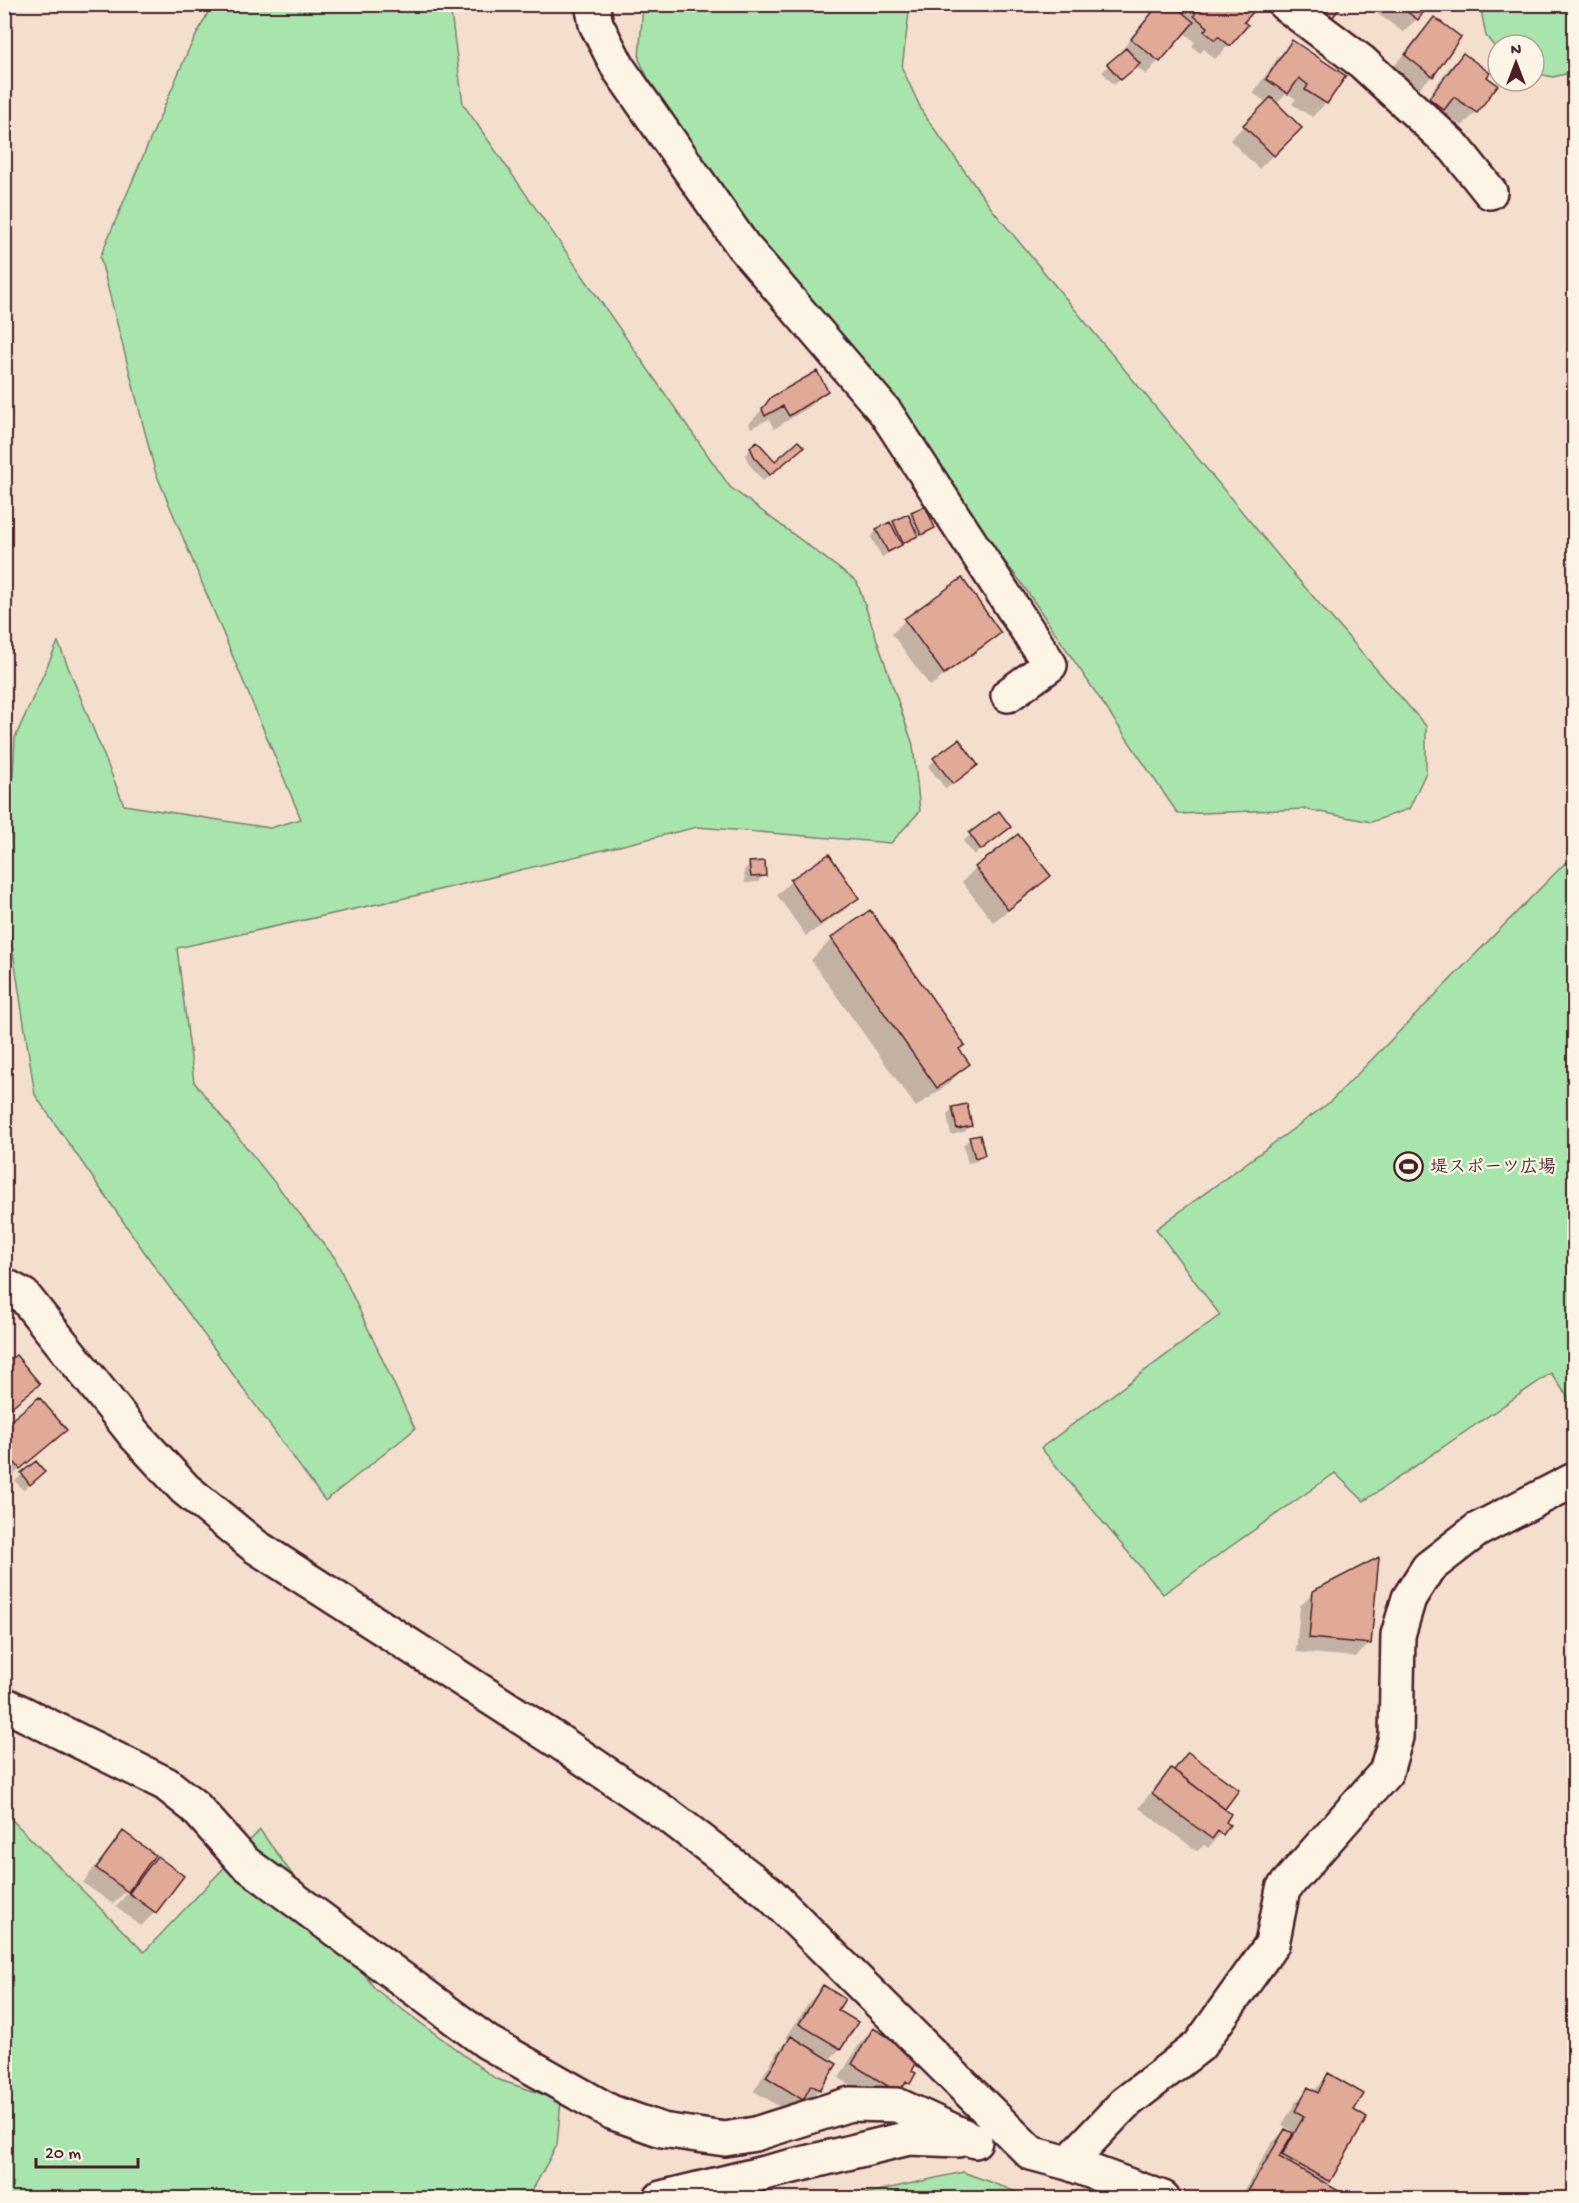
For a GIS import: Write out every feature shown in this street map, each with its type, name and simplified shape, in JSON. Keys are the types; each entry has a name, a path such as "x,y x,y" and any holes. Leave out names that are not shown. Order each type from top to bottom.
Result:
{"street":[{"path":"592,4 596,24 619,69 743,246 886,413 1050,665 1008,695"},
{"path":"1285,4 1362,62 1455,148 1490,192"},
{"path":"4,1285 24,1296 134,1434 185,1488 255,1546 623,1785 669,1816 767,1891 1031,2153"},
{"path":"1068,2163 1124,2104 1199,2046 1272,1944 1283,1889 1386,1772 1396,1737 1398,1635 1409,1598 1428,1568 1477,1530 1575,1480"},
{"path":"4,1704 166,1784 195,1808 244,1862 487,2042 611,2112 662,2130 725,2139 754,2134 850,2104 897,2105 975,2141"},
{"path":"661,2199 909,2138 975,2141 1031,2153 1068,2163 1163,2199"}],"green space":[{"path":"212,5 450,5 463,104 730,487 857,582 913,745 920,811 891,843 697,827 414,896 177,948 194,1082 335,1258 415,1429 325,1501 157,1270 35,1095 6,906 15,738 58,642 124,805 270,828 301,819 155,471 100,257 188,51"},
{"path":"643,5 910,5 902,68 923,113 991,208 1296,577 1426,726 1426,772 1409,809 1371,822 1305,809 1178,814 1020,581 681,150 639,59"},
{"path":"1480,5 1574,5 1574,72 1553,77 1546,76 1546,33 1486,33 1486,36"},
{"name":"堤スポーツ広場","path":"1574,854 1574,1406 1551,1373 1364,1501 1335,1473 1163,1594 1041,1448 1220,1315 1156,1229 1330,1102"},
{"path":"4,1812 144,1952 260,1830 375,1989 496,2079 561,2100 557,2145 532,2191 521,2198 5,2198"},
{"path":"963,2172 1033,2198 845,2198"}],"building":[{"path":"1159,4 1172,4 1194,22 1160,62 1131,39"},
{"path":"1187,4 1245,4 1254,11 1244,22 1248,25 1230,46 1218,36 1215,40 1204,31 1208,27 1194,16 1196,12"},
{"path":"1315,4 1343,4 1333,17"},
{"path":"1397,4 1429,4 1418,20"},
{"path":"1434,17 1461,37 1433,77 1405,55"},
{"path":"1292,40 1346,76 1327,104 1305,90 1308,85 1299,78 1288,94 1266,79"},
{"path":"1126,48 1140,64 1121,80 1107,64"},
{"path":"1463,53 1486,70 1486,93 1492,93 1477,113 1454,97 1444,110 1429,98"},
{"path":"1271,97 1302,128 1274,156 1243,125"},
{"path":"817,371 828,391 789,416 783,406 765,416 762,409 771,397"},
{"path":"757,441 775,461 798,441 804,447 770,475 755,458 750,447"},
{"path":"925,506 935,528 921,535 911,512"},
{"path":"908,514 918,536 903,543 893,521"},
{"path":"890,522 902,545 888,552 876,529"},
{"path":"962,578 1001,633 944,674 904,619"},
{"path":"959,739 978,765 953,784 933,758"},
{"path":"999,811 1011,827 981,850 969,833"},
{"path":"1018,834 1051,876 1008,910 975,867"},
{"path":"829,854 859,898 820,924 790,880"},
{"path":"765,861 766,876 751,877 749,862"},
{"path":"870,910 965,1045 959,1049 970,1064 937,1088 831,938"},
{"path":"967,1104 972,1126 957,1129 952,1107"},
{"path":"980,1135 985,1155 975,1158 969,1137"},
{"path":"16,1355 40,1384 4,1413 4,1364"},
{"path":"39,1397 67,1430 20,1469 4,1450 4,1426"},
{"path":"36,1461 45,1472 30,1485 21,1473"},
{"path":"1379,1557 1371,1644 1309,1638 1313,1591"},
{"path":"1188,1752 1239,1790 1225,1809 1174,1770"},
{"path":"1171,1768 1231,1814 1226,1822 1230,1825 1223,1835 1218,1831 1212,1839 1152,1794"},
{"path":"123,1831 155,1855 128,1892 96,1868"},
{"path":"157,1856 184,1876 156,1913 129,1893"},
{"path":"823,1985 845,1999 838,2010 858,2022 841,2049 799,2024"},
{"path":"873,2028 909,2049 907,2053 918,2060 912,2071 916,2073 910,2084 906,2081 899,2093 852,2064"},
{"path":"791,2036 837,2064 820,2090 811,2085 803,2100 766,2077"},
{"path":"1328,2073 1364,2094 1354,2110 1367,2118 1330,2182 1282,2155 1304,2116 1295,2111 1308,2087 1318,2093"},
{"path":"1285,2129 1293,2133 1279,2157 1351,2198 1244,2198"}],"place":[{"name":"堤スポーツ広場","path":"1409,1166"}]}
